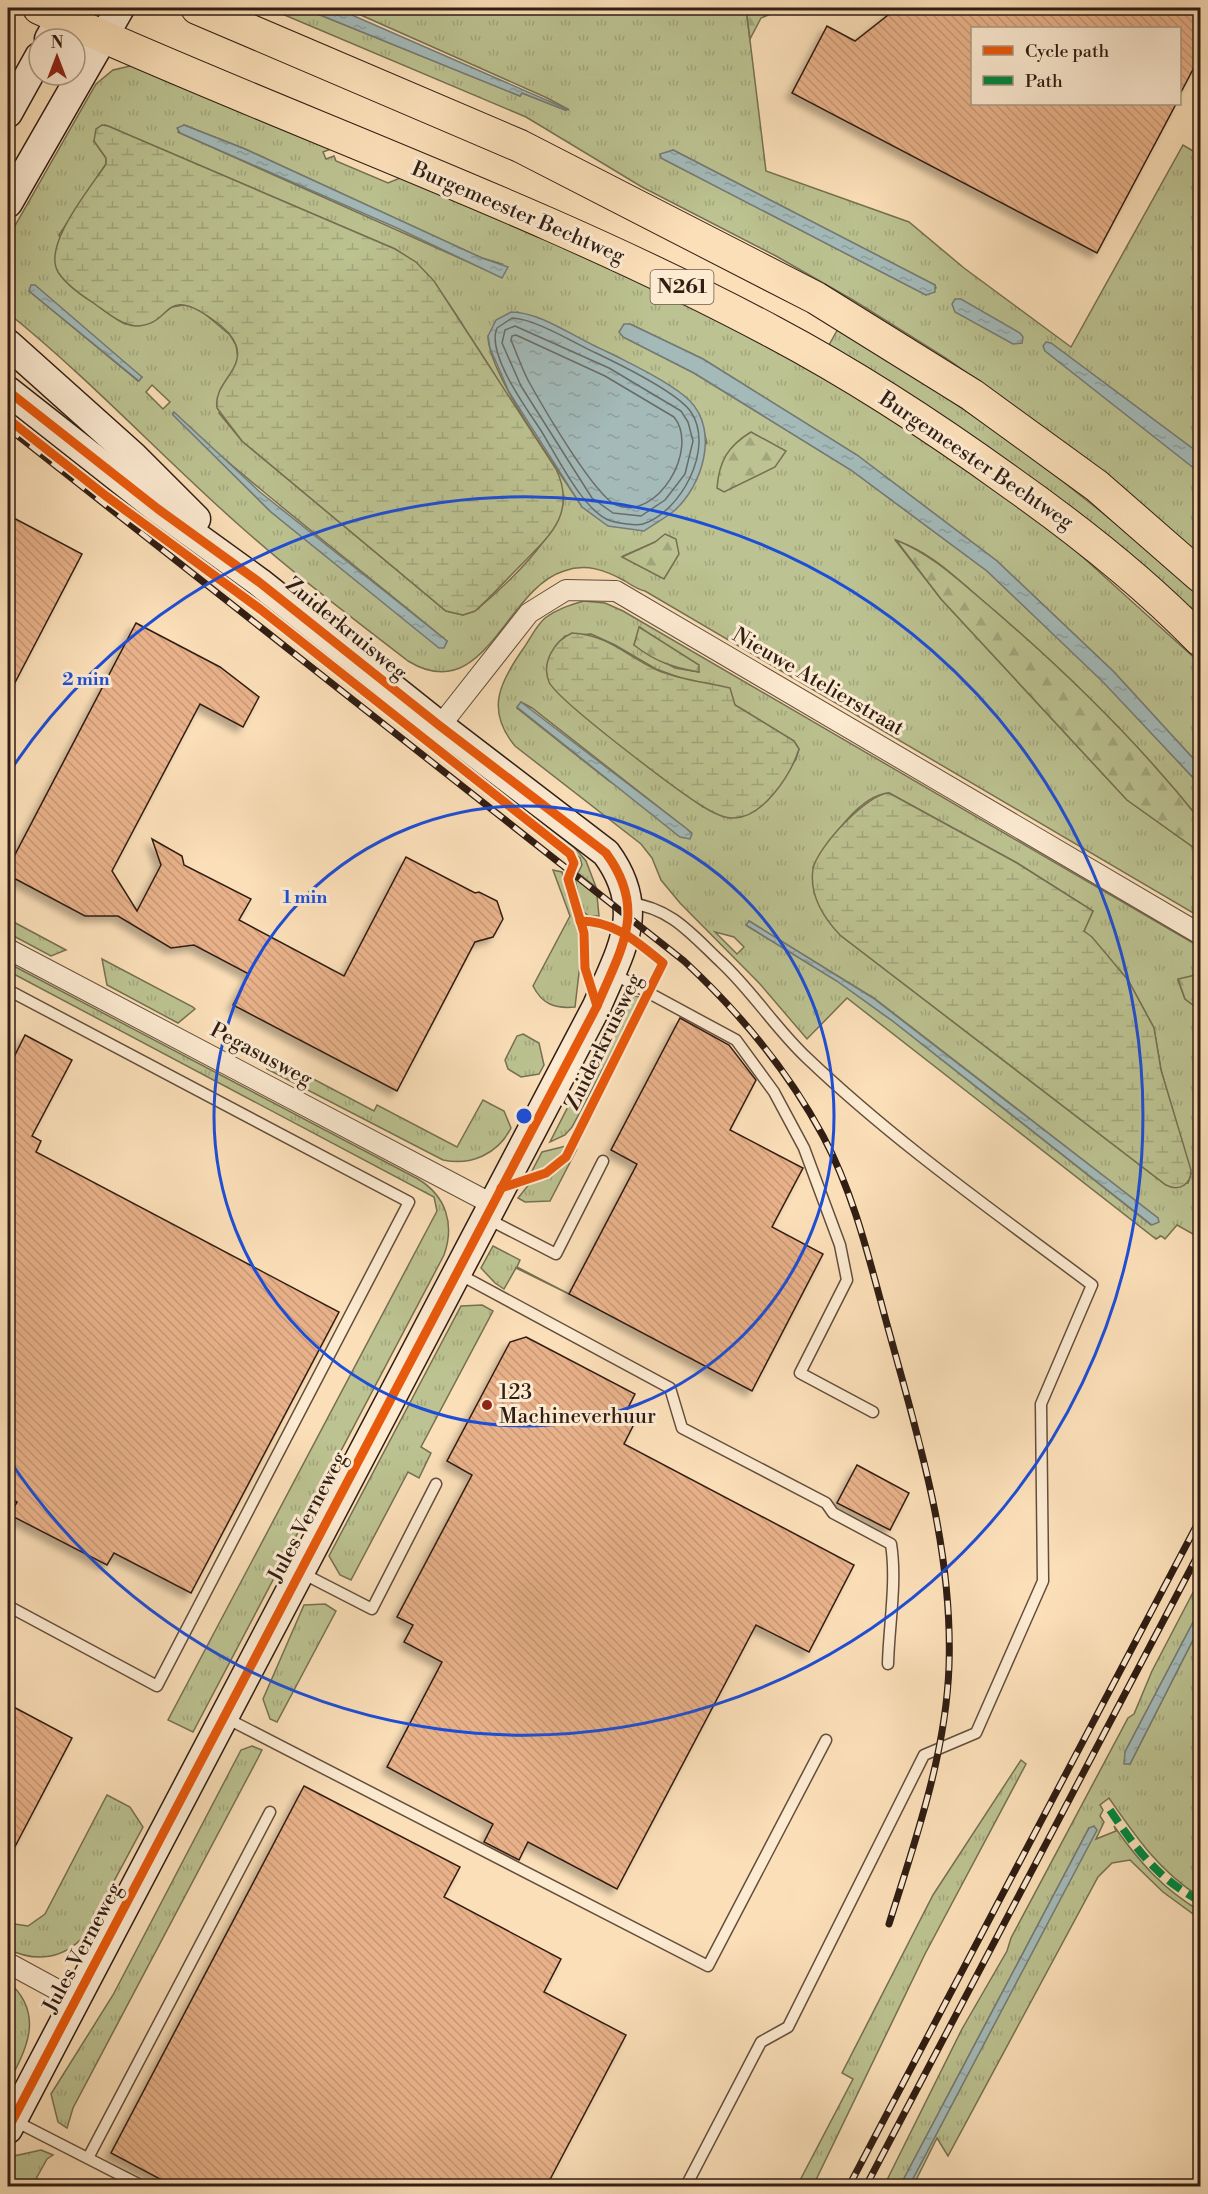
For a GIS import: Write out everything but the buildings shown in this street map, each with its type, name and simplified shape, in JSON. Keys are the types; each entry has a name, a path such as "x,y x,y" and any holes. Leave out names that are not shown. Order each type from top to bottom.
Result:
{"main road":[{"name":"N261","path":"197,8 520,146 816,298 972,395 1097,486 1200,576"},
{"name":"Burgemeester Bechtweg","path":"54,18 104,36 633,262 774,333 927,423 1059,517 1158,596 1200,640"}],"street":[{"path":"8,203 120,8"},
{"path":"8,113 27,79"},
{"name":"Zuiderkruisweg","path":"8,344 133,456 259,582"},
{"name":"Zuiderkruisweg","path":"8,391 158,509 259,582 606,854 618,872 629,910"},
{"name":"Nieuwe Atelierstraat","path":"440,726 529,613 566,590 616,591 1200,934"},
{"name":"Jules Verneweg","path":"10,2124 597,1006 625,939 629,910"},
{"name":"Pegasusweg","path":"8,948 489,1210"},
{"path":"8,1963 76,2000"}],"lane":[{"path":"629,910 650,906 670,915 736,976 805,1057 902,1142 1092,1285 1041,1404 1043,1581 976,1733 924,1755 788,2027 761,2042 686,2187"},
{"path":"611,973 736,1040 774,1092 804,1149 821,1188 840,1245 848,1280 800,1373 873,1412"},
{"path":"8,990 409,1202 157,1686 8,1606"},
{"path":"489,1210 556,1254 603,1161"},
{"path":"456,1273 669,1388 682,1428 826,1503 833,1513 891,1544 895,1568 889,1614 888,1664"},
{"path":"300,1572 372,1609 436,1484"},
{"path":"224,1717 708,1966 826,1740"},
{"path":"88,2158 270,1812"},
{"path":"10,2124 88,2158 142,2187"}],"green space":[{"path":"268,8 303,8 520,96 522,93 565,110 568,109 545,97 345,8 746,8 766,171 909,222 964,268 1071,347 1183,145 1200,155 1200,557 1082,456 946,358 853,300 776,256 642,187 526,117","holes":["673,150 935,285 936,288 926,295 661,158 660,155"]},
{"path":"746,8 785,8 761,18 750,39"},
{"path":"8,33 13,55 8,77"},
{"path":"130,66 143,67 331,149 323,152 326,159 334,156 336,161 388,183 405,176 727,321 918,433 1065,541 1200,663 1200,766 1114,672 997,561 857,455 703,359 630,324 623,337 694,373 851,470 987,571 1104,682 1200,785 1200,820 1150,761 1040,651 942,566 920,551 896,541 941,599 1127,800 1200,852 1200,917 645,591 603,571 588,568 572,569 544,582 526,599 476,658 457,669 434,671 408,661 344,612 240,526 68,364 8,313 8,238 96,84 113,70","holes":["105,125 395,249 419,268 438,289 508,396 564,496 561,511 543,543 530,559 475,611 463,615 446,611 242,441 219,413 238,358 236,345 230,335 199,309 189,304 172,307 150,323 125,324 84,296 59,235 106,164 106,158 94,141","184,125 245,149 482,258 502,264 486,270 178,132","29,291 142,377 138,381","517,312 616,356 684,396 700,416 707,443 582,507 526,422 499,374 491,353 488,336","152,385 170,402 163,409 146,392","172,413 274,500 447,641 439,647 271,512","655,542 664,578 623,556"]},
{"path":"102,125 395,249 416,262 434,281 556,469 562,485 561,513 549,536 475,611 463,615 446,611 242,441 217,408 220,391 233,369 238,354 232,337 219,324 196,309 176,305 148,324 130,325 113,317 83,296 61,276 55,261 62,232 70,216 106,164 106,158 94,141 96,129"},
{"path":"839,327 980,421 1115,523 1200,597 1200,623 1008,461 917,399 829,345"},
{"path":"8,405 431,733 425,734"},
{"path":"751,432 786,451 775,467 724,492 717,488 720,470 726,455 736,443"},
{"path":"665,534 676,539 679,554 664,579 622,557 655,542"},
{"path":"896,540 922,553 955,577 1044,655 1126,735 1200,820 1200,852 1127,800 941,599"},
{"path":"584,601 605,603 623,611 1200,947 1200,974 1178,980 1185,999 1200,1010 1200,1238 1177,1225 1165,1239 1161,1236 1156,1239 847,998 807,1039 760,984 680,903 661,880 652,858 641,844 515,746 500,720 498,708 502,685 542,621 554,612","holes":["640,627 699,672 675,668 634,645","591,634 656,669 686,680 711,684 735,705 794,741 799,749 796,759 782,780 703,807 626,748 550,683 551,657 555,647 565,636","521,702 532,708 692,833 609,781 517,708","889,793 1017,863 1093,911 1084,931 1128,980 1154,1028 1161,1070 1191,1174 1188,1183 1166,1185 840,935 813,867 845,821 866,802","749,921 874,998 1158,1218 1158,1222 1151,1225 894,1022 837,981 747,926","715,932 734,937 744,947 737,954"]},
{"path":"639,627 699,665 699,672 665,663 634,645"},
{"path":"572,633 607,642 657,670 684,679 730,688 735,705 794,741 799,749 790,770 774,793 754,811 743,816 724,817 689,797 620,746 573,707 549,682 547,667 551,653 560,641"},
{"path":"439,743 574,847 586,861 596,887 578,873 582,865 580,858 441,747"},
{"path":"889,793 1017,863 1093,911 1084,931 1092,937 1128,980 1154,1028 1161,1070 1191,1170 1187,1183 1176,1188 1166,1185 840,935 828,921 815,897 813,888 813,869 817,859 833,835 857,811 880,795"},
{"path":"553,870 562,872 582,947 575,1007 550,1004 533,986 570,916"},
{"path":"575,878 597,896 599,916 589,916 581,910"},
{"path":"8,919 66,950 51,956 8,933"},
{"path":"102,959 195,1009 178,1023 107,985"},
{"path":"8,963 418,1179 435,1194 446,1212 449,1232 444,1255 193,1732 168,1720 437,1211 434,1197 8,971"},
{"path":"1200,974 1200,1010 1185,999 1178,979"},
{"path":"625,995 641,997 572,1127 565,1135 550,1142"},
{"path":"523,1034 539,1043 544,1065 539,1074 521,1077 508,1069 505,1060 517,1036"},
{"path":"262,1052 374,1111 377,1105 457,1147 483,1100 504,1111 511,1128 499,1145 483,1156 464,1161 443,1160 267,1069"},
{"path":"566,1146 561,1156 552,1164 531,1173 542,1152"},
{"path":"577,1149 550,1201 525,1202 518,1198 530,1183 559,1170"},
{"path":"493,1246 520,1260 517,1267 569,1294 516,1268 504,1289 481,1268"},
{"path":"482,1305 493,1311 421,1447 431,1453 419,1478 408,1472 351,1580 340,1575 329,1556 461,1306"},
{"path":"1200,1579 1200,1609 1125,1752 1130,1764 1200,1626 1200,1897 1160,1865 1109,1798 1100,1805 1103,1810 1100,1816 1104,1822 1096,1839 1116,1831 1114,1826 1152,1874 1174,1894 1200,1911 1200,1919 1163,1892 1130,1860 1112,1863 1098,1877 948,2156 937,2138 913,2186 909,2186 1096,1830 1089,1828 900,2186 884,2186 962,2029 1007,1951 1011,1938 1128,1718 1134,1714 1152,1671"},
{"path":"325,1604 336,1611 277,1722 270,1719 263,1699 304,1605"},
{"path":"252,1746 262,1750 73,2108 67,2128 58,2122 51,2094 113,1995 241,1750"},
{"path":"1021,1760 1026,1764 925,1954 813,2186 797,2186 853,2079 842,2073 933,1895"},
{"path":"107,1795 130,1807 143,1827 85,1935 68,1949 49,1956 29,1956 8,1949 8,1923 28,1926 45,1914"},
{"path":"8,1981 19,1993 26,2006 29,2031 21,2057 8,2084"},
{"path":"41,2150 53,2155 47,2159 32,2186 8,2186 8,2168 14,2156"}],"water":[{"path":"303,8 336,8 569,110 522,93 520,96"},
{"path":"184,125 245,149 482,258 508,267 502,278 397,228 180,133 177,128"},
{"path":"673,150 935,285 935,292 926,295 661,158 660,154"},
{"path":"31,285 35,285 142,377 139,381 29,291"},
{"path":"955,299 961,299 1020,333 1023,337 1022,343 1013,344 955,312 952,304"},
{"path":"511,312 533,316 554,325 658,378 690,401 699,413 704,427 704,457 693,487 674,511 644,531 608,526 582,507 509,392 490,348 488,336 496,320"},
{"path":"624,324 630,324 703,359 857,455 997,561 1114,672 1200,766 1200,785 1103,682 987,571 851,470 694,373 623,337 619,332"},
{"path":"1046,342 1051,343 1200,454 1200,473 1045,351 1043,346"},
{"path":"174,412 260,492 447,641 444,648 439,648 271,512 173,415"},
{"path":"521,702 687,829 692,834 690,839 680,837 517,707"},
{"path":"749,921 873,998 1158,1218 1159,1222 1152,1225 894,1022 837,981 746,925"},
{"path":"1200,1609 1200,1626 1130,1764 1124,1764 1125,1752"},
{"path":"1094,1826 1097,1830 909,2186 900,2186 1089,1828"}],"railway":[{"path":"8,428 684,961 724,1000 761,1042 809,1111 844,1182 868,1255 922,1453 940,1537 946,1580 949,1666 942,1732 928,1797 889,1924"},
{"path":"849,2186 1200,1519"},
{"path":"866,2186 1200,1551"}],"marked path":[{"path":"1110,1810 1149,1862 1172,1883 1200,1901"}],"cycle path":[{"path":"8,391 158,509 259,582 440,726 606,853 619,874 626,893 628,911 621,948 597,1006 8,2129"},
{"path":"8,419 106,496 260,609 570,854 574,863 568,879 584,933 585,968 597,1006"},
{"path":"501,1188 546,1173 566,1157 663,963 625,934 604,925 580,921"}],"place":[{"name":"123 Machineverhuur","path":"487,1405"}]}
